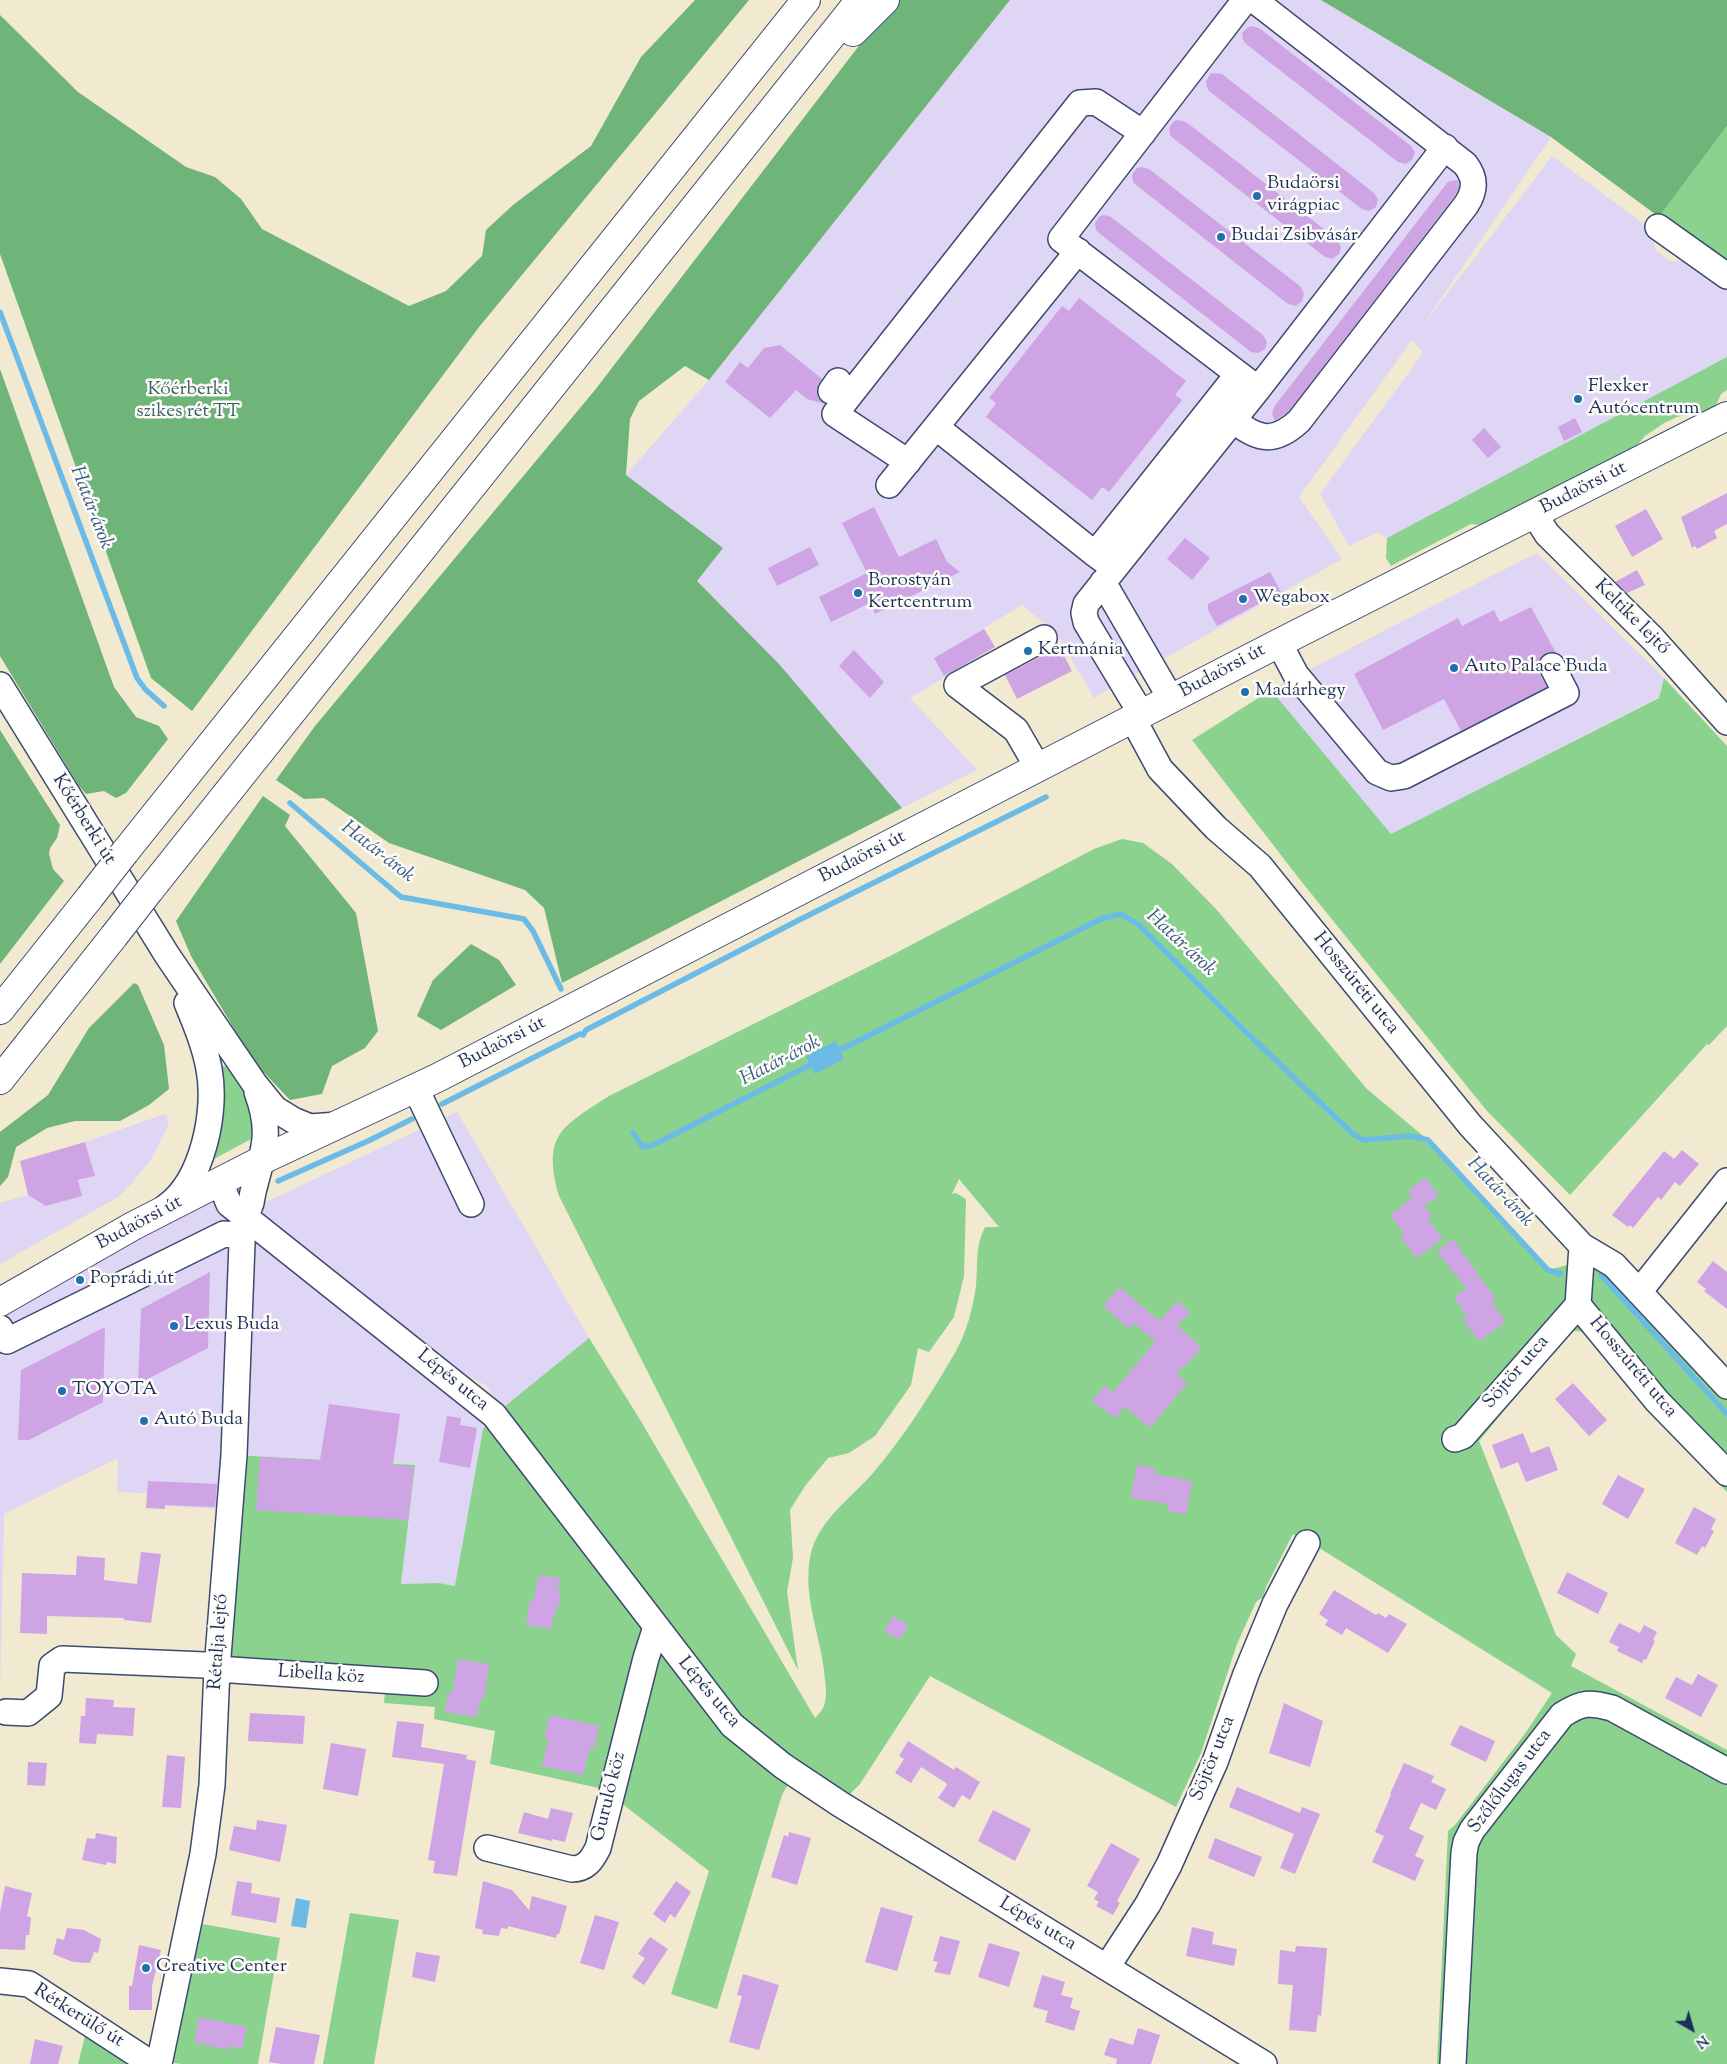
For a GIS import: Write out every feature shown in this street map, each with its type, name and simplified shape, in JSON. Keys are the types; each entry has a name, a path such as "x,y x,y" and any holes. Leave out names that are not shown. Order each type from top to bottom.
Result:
{"main road":[{"path":"0,1010 806,0"},
{"path":"0,1080 344,644 755,134 860,0"},
{"path":"755,134 813,77 850,35 885,0"},
{"name":"Budaörsi út","path":"0,1302 150,1218 262,1160 416,1089 1279,643 1727,416"}],"street":[{"path":"1246,0 1061,239 1258,389"},
{"path":"1233,420 1244,429 1261,437 1282,434 1299,422 1471,198 1474,189 1474,180 1470,171 1445,147 1254,0"},
{"path":"908,462 833,395 1080,103 1096,102 1143,133"},
{"path":"1104,568 1233,420 1445,147"},
{"path":"1658,227 1727,276"},
{"path":"889,485 1078,251"},
{"path":"1104,568 1238,374"},
{"path":"936,427 1104,568 1171,699"},
{"name":"Keltike lejtő","path":"1535,514 1546,534 1654,639 1727,722"},
{"name":"Hosszúréti utca","path":"1104,568 1086,604 1084,613 1086,622 1138,717 1147,745 1160,769 1216,828 1260,866 1450,1102 1582,1246 1614,1266 1727,1386"},
{"path":"1038,768 1016,730 957,685 1044,638"},
{"path":"1279,643 1296,675 1377,772 1391,778 1404,776 1566,693 1552,666"},
{"name":"Kőérberki út","path":"0,685 167,955 254,1084 275,1109 293,1120 310,1127 340,1125"},
{"name":"Kőérberki út","path":"150,1218 170,1204 188,1183 201,1154 208,1128 212,1098 210,1069 200,1035 167,955"},
{"name":"Kőérberki út","path":"243,1226 252,1206 253,1190 266,1143 266,1123 263,1108 254,1084"},
{"path":"416,1089 472,1204"},
{"path":"1639,1292 1727,1181"},
{"name":"Lépés utca","path":"220,1182 229,1204 243,1226 494,1415 732,1725 783,1766 840,1804 1264,2064"},
{"path":"0,1328 7,1341 243,1226"},
{"name":"Rétalja lejtő","path":"159,2064 203,1854 212,1785 217,1669 234,1455 243,1226"},
{"name":"Hosszúréti utca","path":"1582,1246 1578,1305 1657,1401 1727,1473"},
{"name":"Söjtör utca","path":"1454,1439 1463,1436 1578,1305"},
{"name":"Söjtör utca","path":"1107,1967 1148,1904 1169,1865 1215,1762 1246,1674 1275,1604 1307,1543"},
{"name":"Guruló köz","path":"487,1848 572,1869 584,1867 593,1859 598,1848 646,1658 656,1628"},
{"name":"Libella köz","path":"6,1712 28,1713 49,1696 52,1666 62,1659 205,1665 217,1669 425,1683"},
{"name":"Szőlőlugas utca","path":"1453,2064 1466,1842 1472,1830 1562,1715 1584,1704 1595,1703 1612,1708 1727,1771"},
{"name":"Rétkerülő út","path":"0,1981 29,1984 152,2064"}],"shaded area":[{"path":"1010,0 1321,0 1551,137 1421,328 1552,156 1653,231 1655,250 1670,261 1695,262 1727,287 1727,357 1387,538 1378,532 1349,546 1320,494 1423,353 1412,340 1299,497 1342,559 1094,698 1057,634 1022,605 984,628 995,647 910,698 977,770 902,808 779,664 697,581 722,548 626,475 709,380"},
{"path":"1537,553 1664,678 1659,697 1391,835 1271,690"},
{"path":"457,1112 589,1338 503,1408 485,1385 427,1353 265,1220 262,1204"},
{"path":"165,1114 169,1124 152,1158 118,1197 0,1264 0,1203 28,1195 46,1206 82,1196 78,1181 95,1176 85,1142"},
{"path":"220,1182 494,1415 483,1429 456,1586 439,1583 401,1584 415,1465 234,1455 231,1496 217,1509 166,1506 166,1494 117,1492 118,1458 4,1514 0,1691 0,1302"}],"green space":[{"name":"Kőérberki szikes rét TT","path":"695,0 749,0 479,327 192,711 151,678 0,254 0,15 78,92 186,167 215,177 241,199 262,229 409,306 446,291 482,256 486,230 513,205 591,146 641,57"},
{"path":"897,0 1010,0 709,380 685,366 639,401 630,419 626,475 723,548 697,581 779,664 902,808 562,983 544,908 525,890 389,843 324,798 304,799 276,780 315,726 595,390 891,4"},
{"path":"1321,0 1727,0 1727,126 1659,217 1551,137"},
{"path":"1727,126 1727,267 1659,217"},
{"path":"1727,357 1727,390 1721,394 1716,405 1706,411 1677,417 1664,423 1645,436 1632,451 1620,454 1480,525 1471,524 1391,566 1386,558 1387,538"},
{"path":"0,369 114,687 136,717 159,726 168,739 126,793 116,798 104,791 86,794 79,786 0,656"},
{"path":"1664,678 1727,746 1727,1026 1709,1045 1707,1044 1570,1195 1487,1111 1301,881 1192,740 1271,690 1391,834 1659,698"},
{"path":"0,730 60,825 57,838 50,848 49,854 53,869 64,881 0,964"},
{"path":"263,796 290,815 285,826 356,913 378,1031 365,1048 332,1066 322,1094 290,1100 253,1061 191,956 176,921"},
{"path":"1122,839 1143,843 1172,864 1216,909 1367,1089 1428,1140 1548,1270 1592,1259 1727,1396 1727,1492 1648,1409 1582,1332 1571,1330 1479,1441 1556,1635 1576,1654 1571,1666 1727,1750 1727,2064 1437,2064 1448,1831 1455,1825 1524,1735 1552,1693 1321,1549 1293,1534 1266,1587 1263,1597 1256,1602 1237,1644 1201,1753 1176,1807 930,1676 860,1784 840,1804 794,1774 782,1795 717,2009 671,1994 709,1871 603,1789 490,1764 495,1731 434,1719 435,1707 384,1703 385,1692 217,1669 234,1455 415,1465 401,1584 439,1583 455,1586 483,1429 494,1415 589,1338 639,1418 815,1718 824,1706 826,1693 823,1664 810,1601 809,1569 815,1541 837,1510 873,1473 896,1444 928,1398 956,1351 966,1328 973,1302 978,1249 982,1234 985,1227 999,1227 959,1179 952,1194 956,1193 966,1199 964,1276 954,1317 929,1352 918,1348 911,1385 875,1436 849,1453 828,1458 805,1486 790,1510 793,1558 787,1592 798,1670 559,1196 554,1175 553,1159 555,1146 560,1135 568,1125 609,1096 894,954 1094,849"},
{"path":"471,944 499,960 516,985 441,1030 417,1016 433,980"},
{"path":"134,983 138,985 164,1045 169,1089 149,1105 120,1121 75,1121 47,1128 16,1147 8,1177 0,1186 0,1132 48,1095 89,1028"},
{"path":"225,1066 240,1081 248,1097 255,1137 210,1161 220,1067"},
{"path":"350,1913 399,1920 374,2064 323,2064"},
{"path":"197,1923 280,1938 258,2064 181,2064 165,2061"},
{"path":"85,2036 127,2064 78,2064"}],"water":[{"path":"836,1041 844,1059 815,1074 806,1056"},
{"path":"296,1898 310,1901 306,1928 291,1926"}],"building":[{"path":"1251,26 1259,28 1411,146 1415,152 1412,160 1406,164 1398,162 1246,44 1242,33"},
{"path":"1211,73 1222,74 1374,193 1378,199 1376,207 1369,211 1362,209 1209,91 1206,81"},
{"path":"1174,121 1186,122 1338,240 1341,247 1339,254 1332,259 1325,257 1173,138 1170,135 1169,128"},
{"path":"1137,168 1149,169 1301,287 1304,294 1302,301 1296,306 1288,304 1136,185 1133,182 1132,175"},
{"path":"1458,180 1459,187 1454,197 1289,411 1275,421 1272,414 1274,407 1447,183"},
{"path":"1100,216 1111,217 1263,335 1267,342 1265,349 1258,353 1251,352 1099,233 1096,230 1095,223"},
{"path":"1079,298 1186,381 1175,395 1182,400 1109,492 1102,487 1092,500 986,417 996,403 989,398 1062,306 1069,311"},
{"path":"780,345 822,379 817,390 818,397 825,404 807,399 796,390 770,418 725,382 740,362 748,368 764,348"},
{"path":"1575,418 1582,432 1564,441 1558,427"},
{"path":"1484,428 1501,447 1488,458 1472,440"},
{"path":"1727,493 1727,524 1714,531 1717,538 1697,549 1695,546 1692,548 1681,517"},
{"path":"874,507 899,557 936,539 947,562 960,572 875,614 870,603 831,622 819,597 867,573 842,523"},
{"path":"1646,509 1663,539 1632,557 1615,526"},
{"path":"1185,538 1210,558 1192,580 1167,559"},
{"path":"810,547 819,565 777,586 768,568"},
{"path":"1637,570 1645,585 1627,593 1615,582"},
{"name":"Wegabox","path":"1270,572 1281,592 1217,626 1208,610 1208,604"},
{"name":"Auto Palace Buda","path":"1531,607 1556,653 1545,654 1540,659 1538,665 1539,673 1547,687 1461,731 1444,699 1383,730 1354,674 1458,618 1462,626 1494,610 1500,622"},
{"path":"984,629 995,647 944,676 934,658"},
{"path":"1057,642 1072,671 1017,699 1005,675 1051,651"},
{"path":"854,650 884,682 870,698 839,666"},
{"path":"85,1142 95,1176 78,1180 82,1196 46,1206 28,1195 20,1161"},
{"path":"1682,1150 1699,1164 1680,1186 1675,1182 1661,1200 1658,1197 1633,1228 1630,1225 1628,1227 1612,1215 1664,1151 1674,1159"},
{"path":"1425,1178 1439,1195 1424,1206 1432,1216 1428,1220 1443,1238 1417,1258 1400,1237 1404,1234 1390,1215 1412,1198 1408,1191"},
{"path":"1453,1239 1496,1300 1492,1303 1506,1322 1479,1341 1463,1320 1467,1316 1454,1298 1466,1288 1437,1251"},
{"path":"1713,1261 1727,1272 1727,1309 1704,1291 1706,1289 1697,1282"},
{"name":"Lexus Buda","path":"210,1272 208,1348 138,1384 141,1309"},
{"path":"1120,1287 1159,1321 1178,1301 1190,1312 1177,1325 1202,1348 1176,1374 1187,1383 1150,1428 1124,1406 1116,1418 1092,1402 1104,1386 1113,1392 1155,1342 1134,1323 1129,1329 1103,1306"},
{"name":"TOYOTA","path":"105,1327 103,1402 29,1440 18,1440 21,1370"},
{"path":"1573,1383 1607,1420 1589,1436 1555,1399"},
{"path":"329,1404 400,1414 393,1465 414,1467 408,1520 256,1510 260,1457 320,1460"},
{"path":"447,1416 461,1418 460,1425 477,1428 470,1468 439,1462"},
{"path":"1523,1433 1531,1453 1549,1446 1558,1470 1526,1482 1518,1462 1501,1469 1492,1445"},
{"path":"1137,1465 1156,1468 1155,1474 1192,1481 1186,1514 1167,1511 1169,1504 1131,1498"},
{"path":"1618,1475 1645,1489 1628,1519 1602,1504"},
{"path":"148,1481 217,1484 215,1507 165,1505 165,1509 146,1508"},
{"path":"1694,1507 1716,1519 1711,1529 1714,1531 1705,1548 1702,1546 1697,1555 1675,1543"},
{"path":"141,1552 161,1554 151,1623 124,1620 124,1618 47,1616 47,1634 20,1633 22,1573 76,1575 77,1556 105,1558 104,1580 137,1584"},
{"path":"1567,1572 1608,1593 1598,1614 1557,1593"},
{"path":"538,1575 560,1578 558,1593 561,1594 558,1610 555,1610 551,1629 526,1625 530,1599 534,1600"},
{"path":"1334,1590 1376,1615 1378,1613 1386,1618 1389,1614 1407,1624 1388,1653 1346,1628 1342,1635 1325,1625 1328,1620 1319,1614"},
{"path":"893,1616 908,1625 900,1640 884,1631"},
{"path":"1619,1623 1640,1633 1644,1625 1657,1632 1646,1660 1644,1659 1642,1663 1617,1651 1619,1647 1609,1642"},
{"path":"458,1659 489,1664 484,1700 480,1699 477,1717 445,1712 448,1693 452,1694"},
{"path":"1698,1674 1718,1685 1701,1717 1665,1698 1676,1677 1692,1685"},
{"path":"86,1698 114,1700 113,1707 135,1708 133,1736 97,1734 96,1744 79,1743 81,1716 85,1716"},
{"path":"1284,1703 1323,1721 1310,1767 1269,1753"},
{"path":"250,1713 305,1716 303,1744 248,1741"},
{"path":"550,1715 599,1726 594,1749 590,1748 583,1775 542,1766 549,1738 544,1737"},
{"path":"397,1721 424,1724 421,1747 467,1755 466,1759 476,1761 457,1876 433,1873 435,1861 428,1860 444,1764 392,1757"},
{"path":"1460,1725 1495,1741 1486,1762 1450,1745"},
{"path":"908,1741 954,1770 956,1767 980,1782 970,1800 962,1795 954,1808 938,1798 947,1785 946,1783 921,1767 911,1783 895,1773 904,1759 899,1756"},
{"path":"331,1743 366,1749 358,1796 323,1789"},
{"path":"167,1755 185,1757 181,1808 162,1807"},
{"path":"28,1762 47,1763 45,1786 27,1785"},
{"path":"1404,1763 1434,1776 1431,1782 1446,1789 1436,1810 1421,1803 1409,1829 1424,1836 1415,1856 1424,1860 1415,1881 1372,1862 1384,1836 1375,1832"},
{"path":"1237,1787 1300,1813 1302,1807 1320,1814 1295,1874 1280,1868 1294,1834 1229,1807"},
{"path":"551,1808 573,1813 565,1842 518,1833 524,1812 548,1819"},
{"path":"993,1810 1031,1829 1015,1861 978,1841"},
{"path":"257,1820 287,1825 280,1862 229,1850 234,1826 256,1830"},
{"path":"789,1832 811,1838 797,1885 771,1877 784,1835 788,1837"},
{"path":"96,1833 117,1837 116,1864 107,1862 106,1865 82,1860 87,1838 95,1839"},
{"path":"1215,1838 1262,1857 1254,1877 1208,1858"},
{"path":"1111,1843 1140,1859 1117,1901 1120,1903 1113,1915 1096,1906 1099,1902 1094,1899 1098,1892 1087,1886"},
{"path":"237,1881 252,1883 251,1893 280,1898 276,1923 231,1915"},
{"path":"483,1881 512,1890 529,1910 532,1896 567,1906 559,1934 557,1934 556,1938 508,1926 508,1929 501,1928 499,1936 482,1934 483,1930 475,1928"},
{"path":"676,1881 691,1892 675,1918 670,1914 665,1923 653,1914"},
{"path":"5,1886 32,1893 27,1916 31,1918 29,1935 26,1935 25,1950 0,1949 0,1912"},
{"path":"881,1907 913,1916 897,1971 865,1962"},
{"path":"595,1915 619,1922 604,1970 580,1963"},
{"path":"1192,1927 1214,1932 1212,1944 1237,1949 1234,1966 1186,1956"},
{"path":"67,1928 84,1930 101,1939 98,1953 94,1952 90,1963 73,1962 53,1954 57,1938 64,1940"},
{"path":"940,1936 960,1941 950,1975 934,1972 938,1962 933,1961"},
{"path":"650,1937 668,1949 644,1985 632,1977 645,1958 638,1954"},
{"path":"989,1943 1020,1952 1009,1987 978,1977"},
{"name":"Creative Center","path":"139,1945 161,1950 152,1986 152,2010 129,2010 129,1986 132,1986"},
{"path":"1296,1946 1327,1948 1321,2016 1318,2015 1316,2032 1289,2030 1293,1985 1278,1984 1280,1950 1295,1952"},
{"path":"416,1952 440,1956 435,1982 412,1977"},
{"path":"743,1974 779,1985 759,2050 729,2042 742,1996 737,1995"},
{"path":"1042,1975 1065,1982 1061,1995 1073,1998 1070,2008 1080,2011 1074,2031 1045,2022 1048,2011 1033,2007"},
{"path":"199,2017 247,2027 242,2049 228,2046 228,2050 194,2042"},
{"path":"276,2027 320,2035 314,2064 269,2062"},
{"path":"1138,2028 1160,2035 1151,2064 1116,2064 1117,2059 1104,2055 1110,2038 1133,2045"},
{"path":"35,2039 63,2046 58,2064 30,2064"}],"waterway":[{"name":"Határ-árok","path":"0,312 137,678 145,689 164,706"},
{"path":"442,1104 580,1034 583,1035 586,1030 799,920 1046,797"},
{"name":"Határ-árok","path":"290,803 401,897 524,919 533,931 561,989"},
{"name":"Határ-árok","path":"834,1053 1101,919 1121,914 1138,924 1245,1031 1353,1134 1364,1140 1410,1136 1428,1140 1548,1270 1561,1274"},
{"name":"Határ-árok","path":"633,1133 643,1147 655,1144 816,1062"},
{"path":"278,1181 412,1119"},
{"name":"Határ-árok","path":"1601,1275 1727,1414"}],"place":[{"name":"Budaörsi virágpiac","path":"1257,196"},
{"name":"Budai Zsibvásár","path":"1221,237"},
{"name":"Flexker Autócentrum","path":"1578,399"},
{"name":"Borostyán Kertcentrum","path":"858,593"},
{"name":"Wegabox","path":"1243,599"},
{"name":"Kertmánia","path":"1028,651"},
{"name":"Auto Palace Buda","path":"1454,668"},
{"name":"Madárhegy","path":"1245,692"},
{"name":"Poprádi út","path":"80,1280"},
{"name":"Lexus Buda","path":"174,1326"},
{"name":"TOYOTA","path":"62,1391"},
{"name":"Autó Buda","path":"144,1421"},
{"name":"Creative Center","path":"146,1968"}]}
